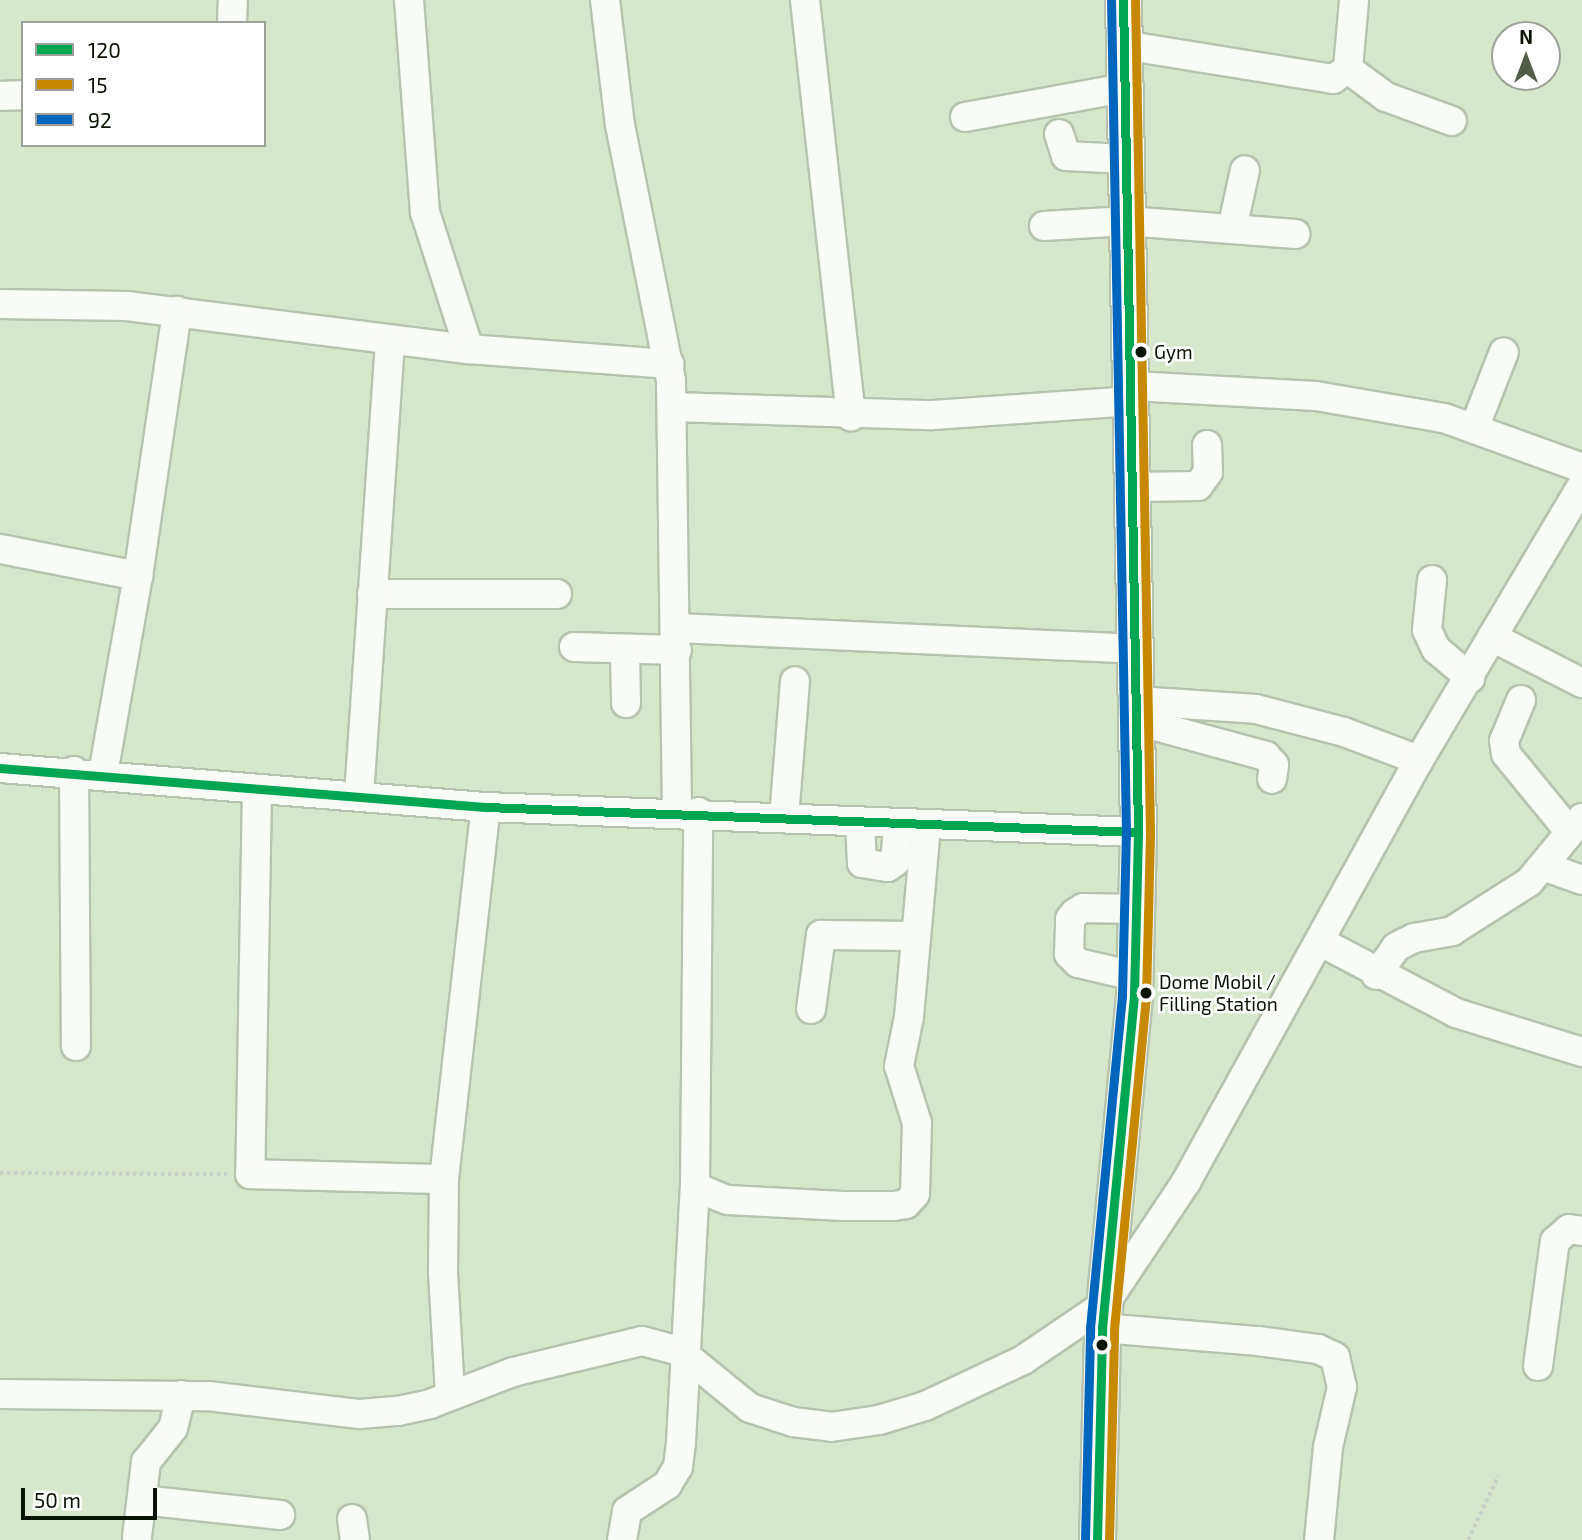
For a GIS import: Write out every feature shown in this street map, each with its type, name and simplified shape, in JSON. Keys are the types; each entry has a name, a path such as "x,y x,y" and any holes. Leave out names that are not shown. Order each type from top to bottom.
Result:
{"main road":[{"path":"1097,1540 1103,1317 1134,976 1138,832 1133,394 1123,0"}],"street":[{"path":"232,21 233,0"},
{"path":"409,0 425,212 469,349"},
{"path":"605,0 620,125 669,364 673,407 677,639 688,812 695,1187 688,1357 678,1467 667,1485 627,1511 622,1540"},
{"path":"805,0 851,416"},
{"path":"1123,45 1320,79 1342,76 1348,69 1354,0"},
{"path":"1348,69 1386,97 1452,121"},
{"path":"965,117 1124,88"},
{"path":"0,96 21,95"},
{"path":"1059,134 1066,156 1125,159"},
{"path":"1231,229 1244,170"},
{"path":"1044,226 1127,220 1295,234"},
{"path":"0,304 177,312 469,349 669,364"},
{"path":"103,774 138,576 177,312"},
{"path":"359,796 390,340"},
{"path":"1475,426 1504,352"},
{"path":"673,407 851,416 1019,412 1133,394 1316,396 1475,426 1582,468"},
{"path":"1134,486 1198,486 1208,472 1207,444"},
{"path":"0,1394 181,1395 360,1414 409,1409 605,1347 642,1341 665,1345 688,1357 750,1408 793,1422 831,1427 879,1420 971,1385 1103,1317 1186,1182 1321,942 1419,760 1582,486"},
{"path":"0,549 138,576"},
{"path":"1432,580 1427,630 1436,649 1469,678"},
{"path":"372,594 556,594"},
{"path":"1492,638 1582,683"},
{"path":"574,648 625,649 677,639 1137,649"},
{"path":"625,649 626,703"},
{"path":"784,818 795,681"},
{"path":"1376,975 1396,947 1413,938 1452,931 1529,882 1576,824 1506,754 1504,741 1521,700"},
{"path":"1138,711 1256,709 1344,732 1419,760"},
{"path":"1138,711 1266,756 1273,765 1272,779"},
{"path":"0,768 103,774 486,807 688,812 926,826 1138,832"},
{"path":"74,772 76,1046"},
{"path":"257,789 250,1174 444,1179"},
{"path":"450,1394 443,1273 444,1179 486,807"},
{"path":"860,822 862,863 888,867 895,862 898,824"},
{"path":"695,1187 728,1200 906,1204 915,1194 919,1136 899,1066 909,1017 926,826"},
{"path":"1543,866 1582,880"},
{"path":"1134,976 1078,963 1069,954 1070,919 1083,908 1136,909"},
{"path":"811,1009 821,935 916,936"},
{"path":"1321,942 1376,975 1457,1013 1582,1052"},
{"path":"1538,1366 1555,1241 1569,1229 1582,1231"},
{"path":"1103,1317 1318,1349 1335,1357 1342,1387 1328,1447 1319,1540"},
{"path":"137,1537 146,1462 173,1428 181,1395"},
{"path":"142,1500 280,1515"}],"path":[{"path":"0,1173 250,1174"},
{"path":"1468,1540 1498,1476"}],"transit line":[{"name":"92","path":"1085,1540 1090,1328 1122,995 1126,832 1111,0"},
{"name":"120","path":"1097,1540 1102,1328 1134,996 1138,832 1123,0"},
{"name":"15","path":"1109,1540 1114,1329 1146,997 1150,832 1135,0"},
{"name":"120","path":"0,768 486,807 1138,832"}],"place":[{"name":"Gym","path":"1141,352"},
{"name":"Dome Mobil / Filling Station","path":"1146,993"}]}
